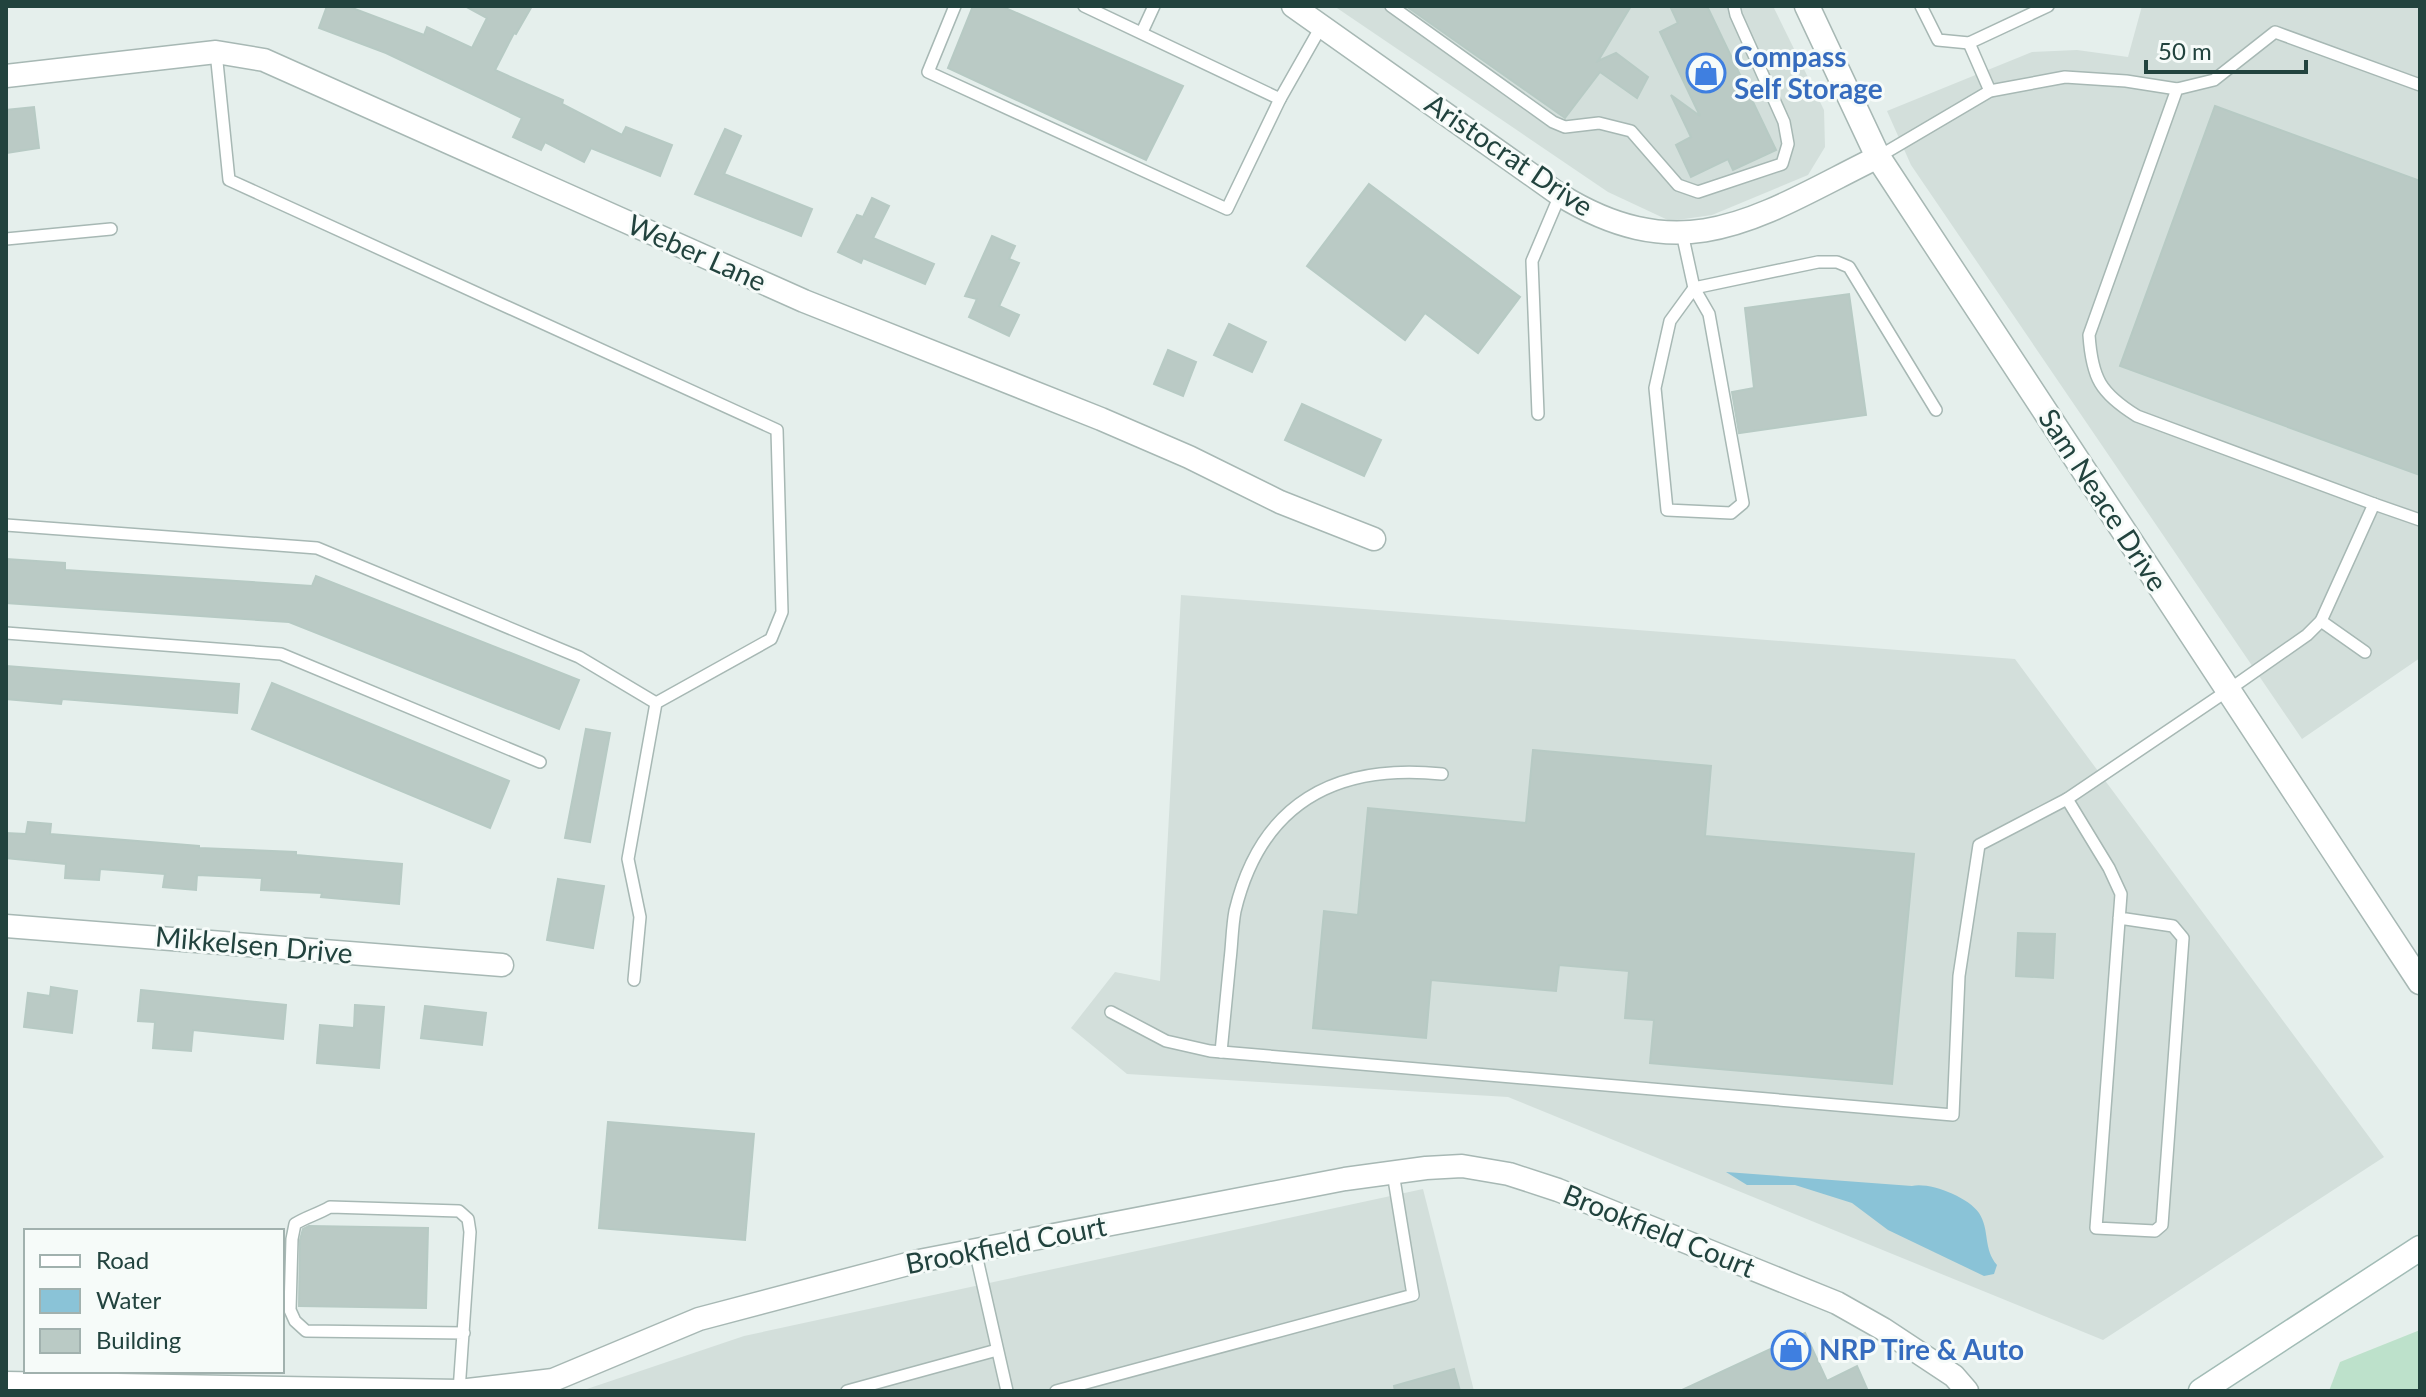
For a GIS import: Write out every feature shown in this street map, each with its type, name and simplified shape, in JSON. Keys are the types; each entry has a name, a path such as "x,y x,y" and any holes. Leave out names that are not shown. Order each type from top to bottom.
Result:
{"street":[{"name":"Aristocrat Drive","path":"1293,6 1560,195 1586,211 1617,223 1645,230 1682,233 1714,230 1751,219 1878,157"},
{"name":"Sam Neace Drive","path":"1807,6 1878,157 2420,982"},
{"name":"Weber Lane","path":"6,76 216,52 264,60 804,301 1101,419 1189,457 1280,502 1374,539"},
{"name":"Mikkelsen Drive","path":"6,926 502,965"},
{"name":"Brookfield Court","path":"6,1383 96,1388 459,1391 553,1380 699,1319 919,1261 1345,1179 1462,1166 1509,1174 1558,1190 1837,1303 1954,1376 1967,1391"},
{"path":"2201,1391 2420,1248"}],"lane":[{"path":"955,6 928,72 1227,209 1280,99 1322,25"},
{"path":"1084,6 1280,99"},
{"path":"1142,32 1154,6"},
{"path":"1391,6 1553,122 1565,127 1599,123 1631,131 1678,185 1698,192 1782,164 1788,144 1784,122 1734,6"},
{"path":"1921,6 1938,40 1969,43 2048,6"},
{"path":"1878,157 1990,91 2065,77 2126,81 2177,89 2214,80 2275,32 2420,85"},
{"path":"1969,43 1990,91"},
{"path":"216,52 229,180 777,430 782,612 771,639 656,703"},
{"path":"2177,89 2089,335 2091,359 2098,383 2114,402 2137,416 2420,520"},
{"path":"1538,414 1532,261 1560,195"},
{"path":"6,239 111,229"},
{"path":"1682,233 1694,288 1709,314 1743,503 1731,513 1667,510 1655,388 1670,321 1694,288 1818,262 1837,262 1849,267 1936,410"},
{"path":"1111,1012 1166,1041 1221,1052 1953,1115 1959,976 1979,845 2067,799 2307,635 2321,621 2374,504"},
{"path":"6,525 317,548 579,657 656,703"},
{"path":"2321,621 2365,652"},
{"path":"6,633 281,654 540,762"},
{"path":"634,980 640,917 628,859 656,703"},
{"path":"1221,1052 1235,913 1248,870 1267,834 1291,810 1323,788 1388,772 1442,774"},
{"path":"2067,799 2109,868 2121,894 2119,918 2096,1228 2155,1231 2162,1225 2183,938 2173,926 2119,918"},
{"path":"1056,1391 1413,1295 1393,1173"},
{"path":"459,1391 464,1333 470,1232 468,1219 459,1211 330,1207 317,1216 295,1224 290,1310 295,1321 306,1331 464,1333"},
{"path":"975,1250 1007,1391"},
{"path":"852,1390 997,1350"}],"shaded area":[{"path":"1334,6 1773,6 1824,110 1825,147 1808,175 1712,215 1670,221 1608,192"},
{"path":"2142,6 2420,6 2420,658 2302,739 1911,165 1887,111 2032,52 2077,50 2128,57"},
{"path":"1181,595 2015,659 2384,1157 2103,1340 1508,1097 1127,1074 1071,1028 1115,972 1160,981"},
{"path":"1423,1189 1474,1391 581,1391 744,1336"}],"green space":[{"path":"2420,1330 2420,1391 2329,1391 2340,1362"}],"water":[{"path":"1726,1172 1920,1185 1948,1192 1966,1201 1979,1213 1990,1253 1997,1265 1994,1274 1984,1276 1888,1230 1852,1203 1795,1185 1747,1185"}],"building":[{"path":"327,6 347,6 424,35 427,27 472,48 487,18 465,6 532,6 495,70 563,100 562,104 622,135 626,127 672,145 660,176 591,148 584,162 545,142 541,150 513,137 522,118 386,53 319,28"},
{"path":"973,6 1001,6 1183,86 1146,160 948,68"},
{"path":"1406,6 1631,6 1598,61 1616,53 1648,77 1637,98 1600,72 1565,118"},
{"path":"1670,6 1707,6 1776,150 1733,170 1728,159 1691,177 1676,145 1691,137 1671,95 1700,116 1660,32 1678,23"},
{"path":"2215,106 2420,181 2420,475 2120,366"},
{"path":"34,107 39,148 6,153 6,110"},
{"path":"725,129 741,136 724,174 812,209 801,236 695,194"},
{"path":"1369,184 1520,297 1478,353 1425,313 1405,340 1307,266"},
{"path":"872,198 889,206 873,238 934,264 925,284 863,258 861,263 838,252 857,215 863,217"},
{"path":"992,236 1015,246 1009,259 1019,263 999,306 1019,315 1009,336 969,317 977,299 965,296"},
{"path":"1849,294 1866,415 1739,433 1732,392 1754,388 1745,308"},
{"path":"1229,324 1266,342 1252,372 1214,355"},
{"path":"1168,350 1196,362 1183,396 1154,384"},
{"path":"1302,404 1381,440 1364,476 1285,440"},
{"path":"6,559 65,563 65,570 312,586 316,576 579,680 559,729 289,622 6,603"},
{"path":"6,666 239,684 237,713 62,699 61,704 6,699"},
{"path":"272,683 509,781 490,828 252,729"},
{"path":"586,729 610,733 590,842 565,838"},
{"path":"1533,750 1711,766 1705,836 1914,854 1892,1084 1650,1063 1654,1020 1625,1018 1629,971 1559,965 1556,991 1431,980 1426,1038 1313,1028 1324,911 1358,915 1368,808 1526,823"},
{"path":"28,822 51,824 50,834 199,848 296,852 296,855 402,864 399,904 321,897 322,893 261,890 262,878 197,875 196,890 163,887 165,874 100,869 99,880 65,878 66,864 6,858 6,833 26,834"},
{"path":"558,879 604,886 593,948 547,940"},
{"path":"2018,933 2055,934 2053,978 2016,976"},
{"path":"51,987 77,991 72,1033 24,1027 28,993 50,996"},
{"path":"141,990 286,1005 283,1039 193,1030 191,1051 153,1048 155,1022 138,1021"},
{"path":"355,1005 384,1007 379,1068 317,1063 320,1025 354,1028"},
{"path":"425,1006 486,1013 482,1045 421,1038"},
{"path":"608,1122 754,1134 745,1240 599,1228"},
{"path":"309,1226 428,1228 426,1308 299,1306 300,1240 303,1229"},
{"name":"NRP Tire & Auto","path":"1805,1333 1827,1381 1857,1366 1868,1391 1680,1391"},
{"path":"1454,1369 1460,1391 1395,1391 1394,1386"}],"place":[{"name":"Compass Self Storage","path":"1706,73"},
{"name":"NRP Tire & Auto","path":"1791,1350"}]}
